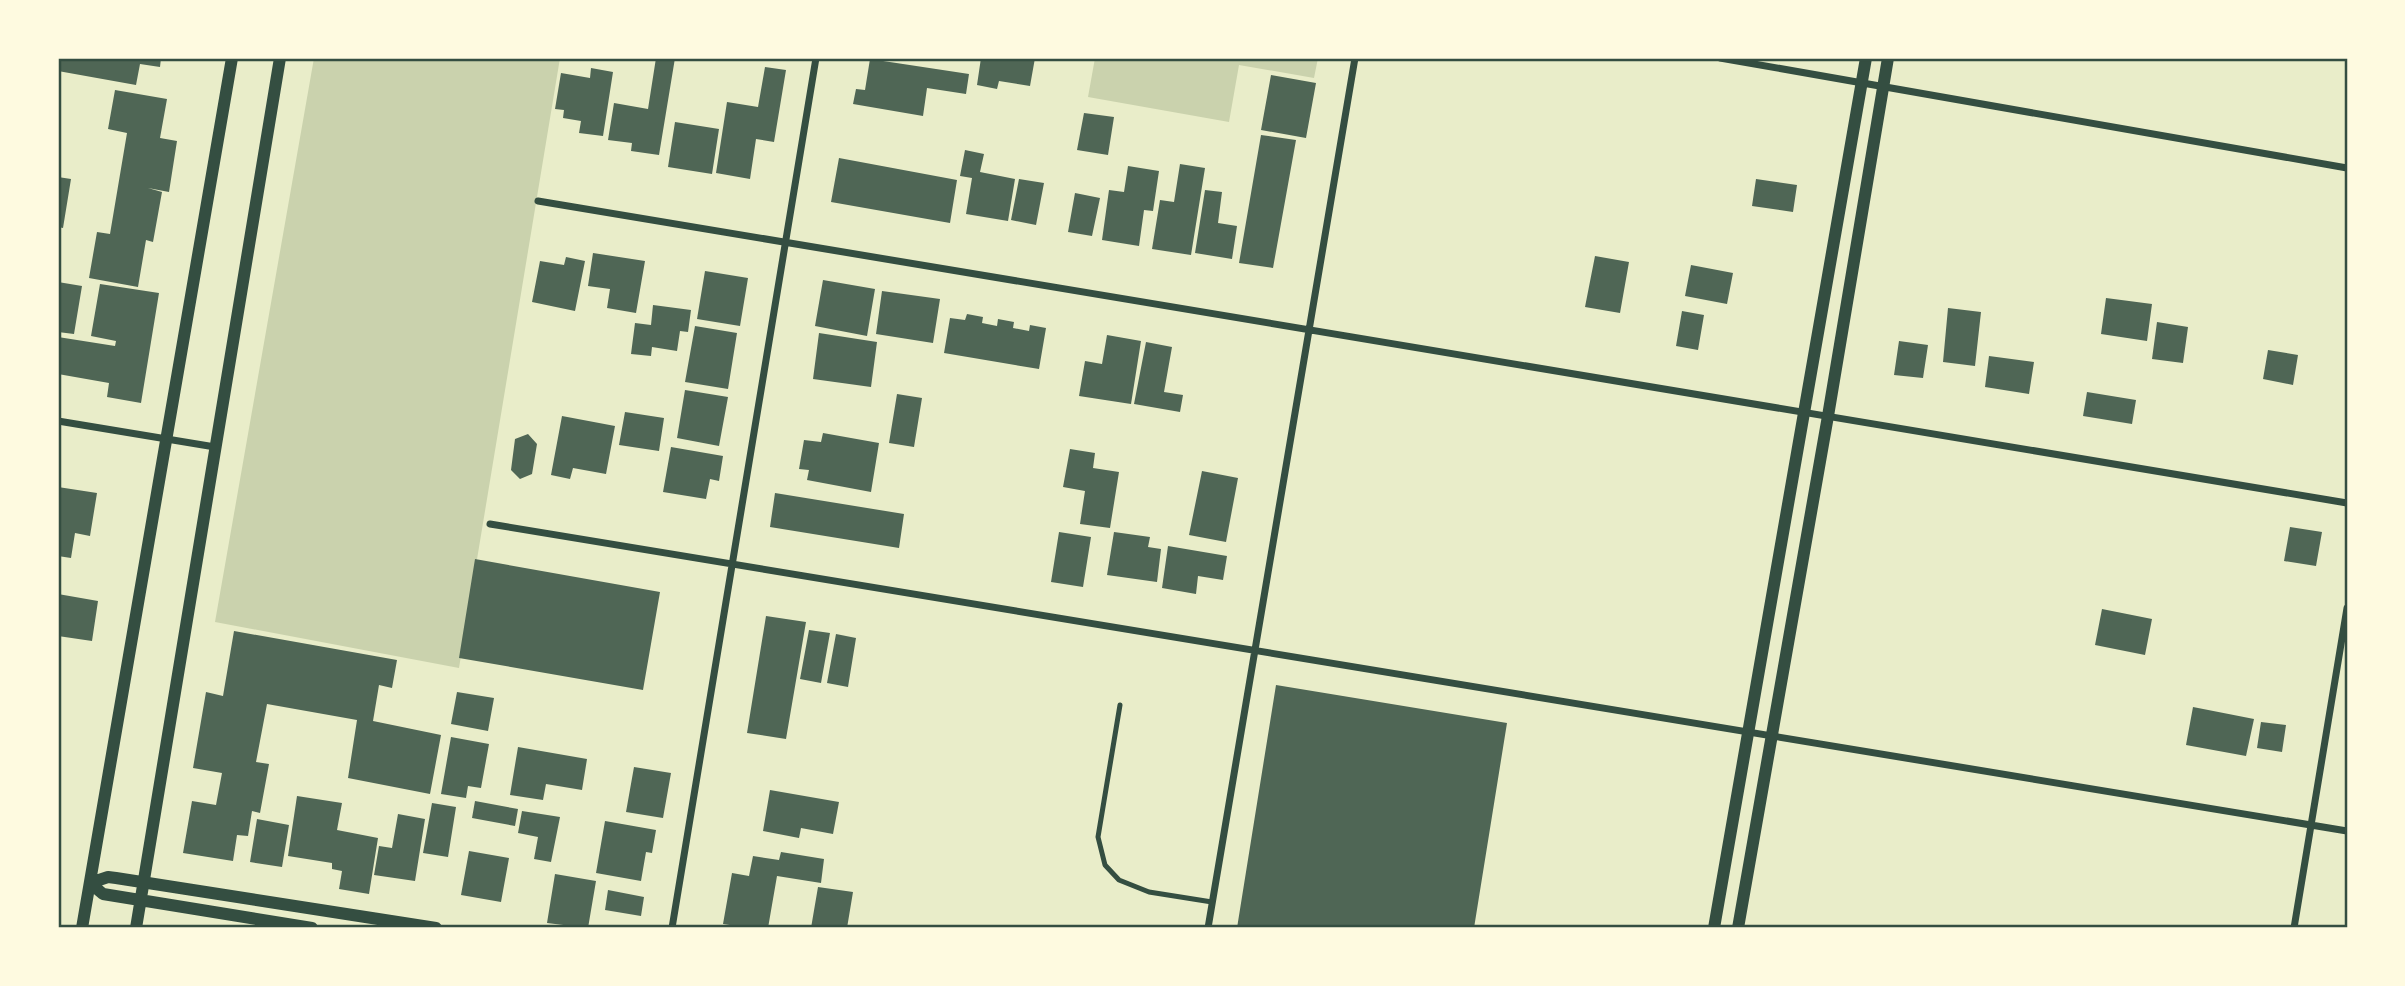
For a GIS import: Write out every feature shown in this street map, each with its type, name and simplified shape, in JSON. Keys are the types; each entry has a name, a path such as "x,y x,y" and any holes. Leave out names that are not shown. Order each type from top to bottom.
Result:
{"street":[{"path":"82,928 232,58"},
{"path":"136,928 280,58"},
{"path":"672,928 816,58"},
{"path":"1208,928 1355,58"},
{"path":"1720,58 2347,169"},
{"path":"1714,928 1866,58"},
{"path":"1738,928 1888,58"},
{"path":"538,201 2347,503"},
{"path":"58,421 215,447"},
{"path":"490,524 2347,831"},
{"path":"2294,928 2347,608"},
{"path":"90,883 108,877 436,928"},
{"path":"90,883 103,894 312,928"}],"lane":[{"path":"1120,705 1098,837 1105,865 1119,880 1149,892 1212,902"}],"green space":[{"path":"314,58 560,58 459,668 215,622"},
{"path":"1095,58 1318,58 1314,78 1239,65 1229,122 1088,97"}],"building":[{"path":"58,58 161,58 160,67 140,64 136,85 58,71"},
{"path":"656,58 675,58 659,155 631,151 632,143 608,140 614,103 648,109"},
{"path":"981,58 1035,58 1030,86 999,81 997,89 977,85"},
{"path":"870,59 969,74 966,94 927,88 923,116 853,104 856,89 865,90"},
{"path":"765,67 786,70 774,142 756,139 750,179 716,173 727,102 758,107"},
{"path":"591,68 613,72 603,136 579,133 581,121 563,118 564,110 555,109 561,73 590,78"},
{"path":"1271,75 1316,83 1306,138 1261,130"},
{"path":"115,90 167,99 160,138 177,141 169,192 148,188 162,192 153,242 146,240 138,287 89,278 97,232 110,234 127,133 108,129"},
{"path":"1084,113 1114,117 1108,155 1077,150"},
{"path":"675,122 719,129 712,174 668,167"},
{"path":"1261,135 1296,140 1273,268 1239,263"},
{"path":"965,150 984,154 980,172 1015,179 1008,221 966,214 972,178 960,176"},
{"path":"839,158 957,180 950,223 831,202"},
{"path":"1180,164 1205,168 1191,255 1152,249 1160,200 1174,202"},
{"path":"1128,166 1159,171 1153,211 1144,210 1139,246 1102,240 1109,190 1124,192"},
{"path":"58,177 71,179 63,228 58,227"},
{"path":"1019,179 1044,183 1036,225 1011,220"},
{"path":"1756,179 1797,185 1793,212 1752,206"},
{"path":"1205,190 1222,192 1218,223 1237,226 1232,259 1195,253"},
{"path":"1075,193 1100,198 1092,236 1068,232"},
{"path":"593,253 645,261 636,313 607,308 610,289 588,286"},
{"path":"1595,256 1629,262 1620,313 1585,307"},
{"path":"566,257 585,261 575,311 532,302 540,261 564,265"},
{"path":"1691,265 1733,273 1727,304 1685,296"},
{"path":"705,271 748,278 740,326 697,319"},
{"path":"823,280 875,289 867,336 815,326"},
{"path":"58,282 82,286 74,334 58,332"},
{"path":"100,284 159,293 141,403 107,397 109,383 58,374 58,337 115,346 116,341 91,336"},
{"path":"882,291 940,299 933,343 876,334"},
{"path":"2106,298 2152,304 2147,341 2101,334"},
{"path":"653,305 691,310 688,332 680,331 677,351 652,347 651,356 631,354 635,323 651,325"},
{"path":"1948,308 1981,312 1975,366 1943,362"},
{"path":"1682,311 1704,315 1698,350 1676,346"},
{"path":"967,314 983,317 982,323 997,326 998,319 1014,322 1013,328 1029,331 1030,325 1046,328 1039,369 944,353 950,318 965,320"},
{"path":"2157,322 2188,327 2183,363 2152,359"},
{"path":"695,326 737,333 728,389 685,382"},
{"path":"819,333 877,342 871,387 813,379"},
{"path":"1107,335 1141,341 1131,404 1079,396 1085,361 1102,364"},
{"path":"1899,341 1928,345 1923,378 1894,375"},
{"path":"1146,342 1172,347 1164,392 1183,395 1180,412 1134,404"},
{"path":"2268,350 2298,355 2293,385 2263,379"},
{"path":"1989,356 2034,362 2029,394 1985,387"},
{"path":"685,390 728,397 719,446 677,438"},
{"path":"2087,392 2136,400 2132,424 2083,416"},
{"path":"897,394 922,398 914,447 889,443"},
{"path":"625,412 664,418 659,451 619,445"},
{"path":"562,416 615,426 606,474 573,468 570,479 551,475"},
{"path":"823,433 879,443 871,492 807,480 809,470 799,469 804,440 821,442"},
{"path":"528,434 537,444 532,474 520,479 511,470 515,439"},
{"path":"671,447 723,456 719,481 710,479 706,499 663,492"},
{"path":"1070,449 1095,453 1093,468 1119,472 1110,528 1080,524 1085,491 1063,487"},
{"path":"1202,471 1238,478 1226,542 1189,535"},
{"path":"58,487 97,493 90,536 75,533 71,558 58,556"},
{"path":"775,493 904,514 899,548 770,527"},
{"path":"2290,527 2322,532 2316,566 2284,561"},
{"path":"1059,532 1091,537 1083,587 1051,582"},
{"path":"1114,532 1150,537 1148,547 1161,549 1157,582 1107,575"},
{"path":"1168,546 1227,556 1223,580 1198,576 1196,594 1162,588"},
{"path":"475,559 660,592 643,690 459,658"},
{"path":"58,594 98,601 92,641 58,636"},
{"path":"2102,609 2152,619 2145,655 2095,645"},
{"path":"766,616 806,622 786,739 747,733"},
{"path":"809,630 830,633 821,683 800,679"},
{"path":"234,631 397,660 392,688 379,685 373,721 441,735 430,794 348,778 357,720 267,704 256,762 269,764 260,813 252,811 248,836 237,835 233,861 183,853 192,801 216,805 222,773 193,768 206,692 223,696"},
{"path":"836,634 856,638 848,687 827,683"},
{"path":"1276,685 1507,723 1474,928 1237,928"},
{"path":"457,692 494,698 488,731 451,724"},
{"path":"2193,707 2254,719 2246,756 2186,745"},
{"path":"2261,722 2286,725 2282,752 2257,748"},
{"path":"451,737 489,744 481,788 468,786 466,798 441,794"},
{"path":"518,747 587,759 582,790 546,784 543,800 510,795"},
{"path":"634,767 671,773 663,818 626,812"},
{"path":"770,790 839,802 833,834 801,828 799,838 763,831"},
{"path":"297,796 342,803 337,830 378,838 369,894 339,889 342,871 332,869 332,863 288,856"},
{"path":"475,801 518,809 515,826 472,818"},
{"path":"432,803 456,807 448,857 423,853"},
{"path":"522,811 560,817 551,862 534,859 538,837 518,833"},
{"path":"398,814 425,819 415,881 374,875 379,846 392,848"},
{"path":"257,819 289,825 282,867 250,862"},
{"path":"605,821 656,830 652,853 646,852 641,881 596,873"},
{"path":"469,851 509,858 501,902 461,895"},
{"path":"781,852 824,859 821,883 777,876 768,928 723,924 732,873 749,876 753,856 779,860"},
{"path":"555,874 596,881 588,928 547,923"},
{"path":"818,887 853,892 847,928 811,928"},
{"path":"608,890 644,897 641,916 605,910"}]}
